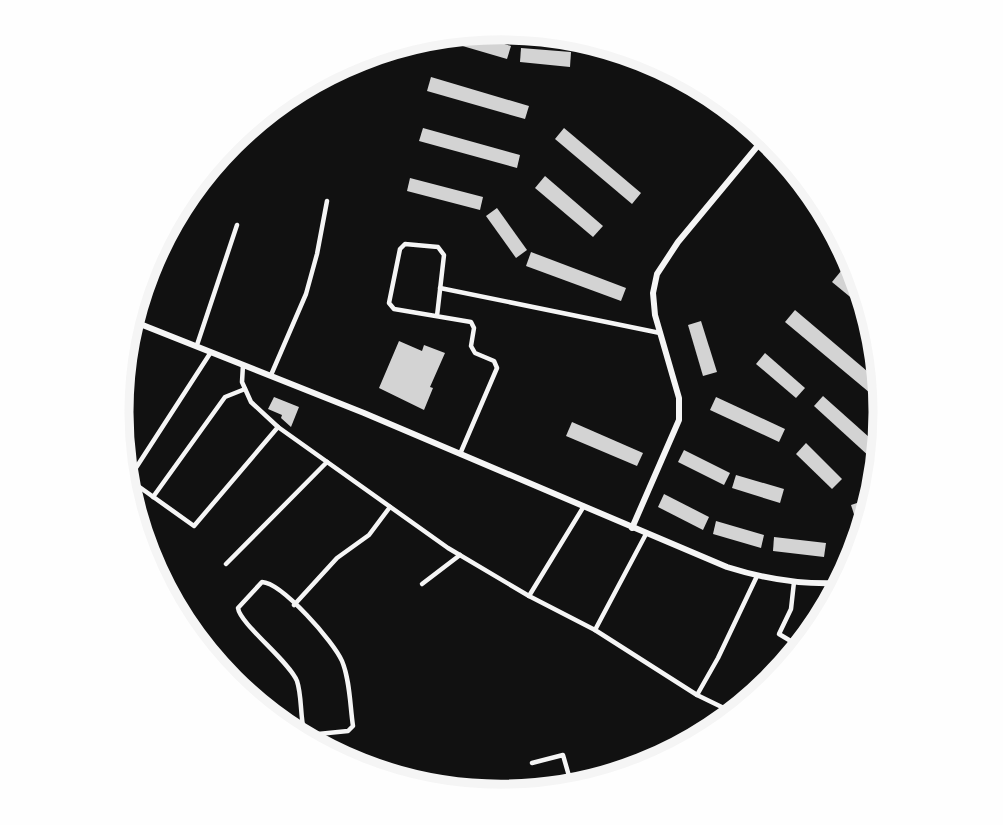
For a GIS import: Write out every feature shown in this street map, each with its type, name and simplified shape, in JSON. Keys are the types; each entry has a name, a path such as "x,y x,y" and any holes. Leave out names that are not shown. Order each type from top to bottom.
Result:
{"street":[{"path":"632,528 679,419 676,386 655,315 653,293 657,274 678,242 759,144"},
{"path":"271,376 306,294 327,201"},
{"path":"197,345 237,225"},
{"path":"437,316 444,255 438,247 405,244 400,249 389,303 394,309 471,322 474,328 471,346 475,353 494,360 497,368 460,454"},
{"path":"440,288 661,333"},
{"path":"140,324 212,351 727,567 757,576 794,582 832,583"},
{"path":"134,473 212,351"},
{"path":"243,364 242,382 251,402 278,427 390,507 460,555 528,596 595,630 698,695 726,709"},
{"path":"153,497 225,397 245,389"},
{"path":"136,484 194,526 278,427"},
{"path":"226,564 327,462"},
{"path":"528,596 584,506"},
{"path":"295,604 337,558 369,535 390,507"},
{"path":"595,630 646,534"},
{"path":"422,584 460,555"},
{"path":"698,695 757,576"},
{"path":"304,728 297,680 239,614 238,608 262,582 269,582 295,604 328,639 341,658 353,726 348,731 314,734"},
{"path":"794,582 791,608 779,634 794,643"},
{"path":"532,763 563,755 570,779"}],"building":[{"path":"493,40 511,46 507,59 453,43"},
{"path":"521,48 571,52 570,67 520,62"},
{"path":"431,77 529,106 525,119 427,91"},
{"path":"423,128 520,155 517,168 419,141"},
{"path":"564,128 641,193 632,204 555,139"},
{"path":"545,176 603,226 593,237 535,188"},
{"path":"410,178 483,197 480,210 407,191"},
{"path":"497,208 527,250 516,258 486,216"},
{"path":"531,252 626,288 621,301 526,266"},
{"path":"841,271 847,276 857,302 832,282"},
{"path":"795,310 872,375 873,396 785,322"},
{"path":"701,321 717,372 703,376 688,325"},
{"path":"399,341 422,351 424,345 445,353 430,387 433,388 424,410 379,388"},
{"path":"765,353 805,388 796,398 756,364"},
{"path":"823,396 873,440 871,458 814,406"},
{"path":"274,397 299,407 291,427 281,418 282,415 268,409"},
{"path":"716,397 785,429 779,442 710,410"},
{"path":"572,422 643,453 637,466 566,436"},
{"path":"806,443 842,479 832,489 796,454"},
{"path":"684,450 730,473 724,485 678,462"},
{"path":"736,475 784,489 780,503 732,488"},
{"path":"664,494 709,517 703,530 658,507"},
{"path":"863,501 857,523 851,505"},
{"path":"716,521 764,535 761,548 713,534"},
{"path":"774,537 826,543 824,557 773,551"}]}
